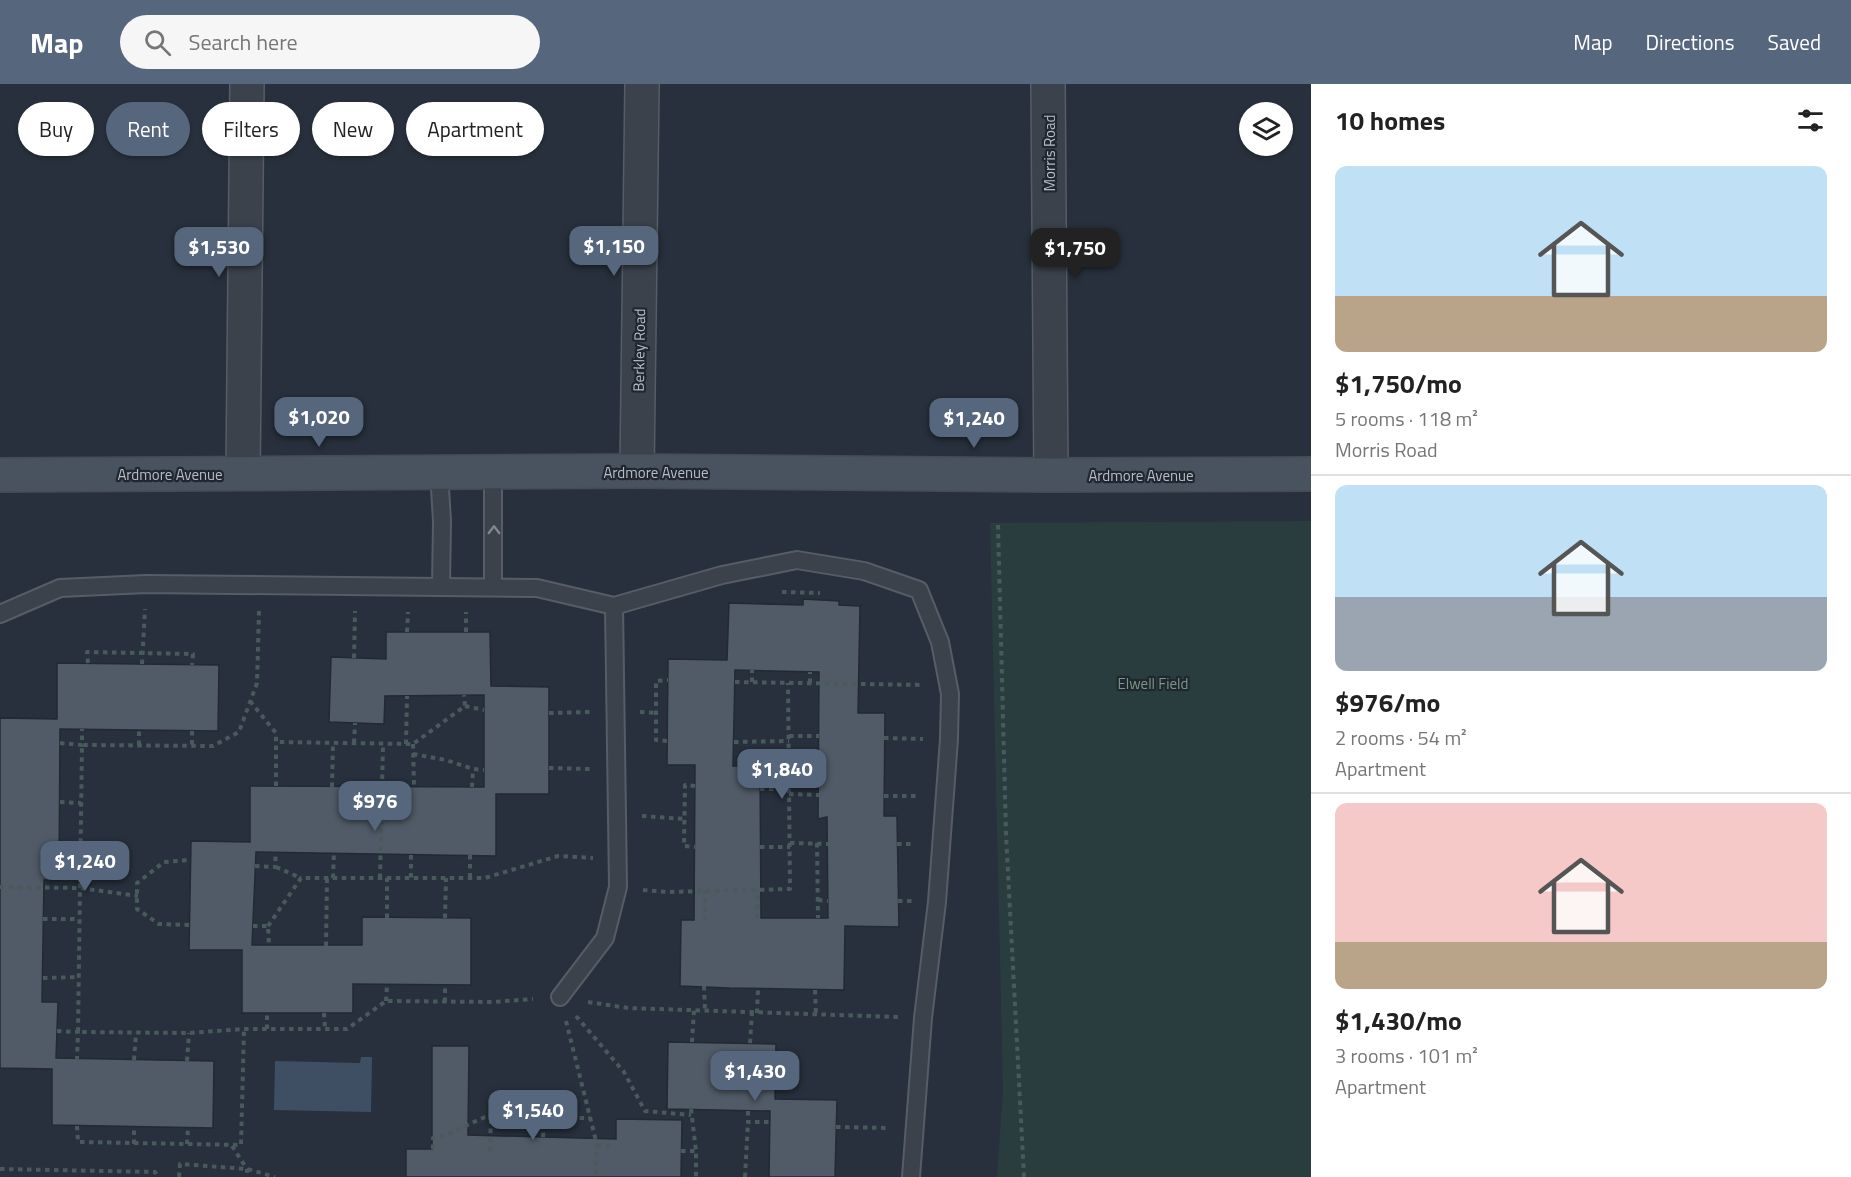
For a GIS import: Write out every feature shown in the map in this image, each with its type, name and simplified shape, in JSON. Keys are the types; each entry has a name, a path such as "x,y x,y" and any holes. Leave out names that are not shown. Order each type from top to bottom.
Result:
{"street":[{"path":"243,473 247,84"},
{"name":"Berkley Road","path":"637,471 642,84"},
{"name":"Morris Road","path":"1048,84 1051,475"},
{"name":"Ardmore Avenue","path":"0,475 637,471 1051,475 1311,474"}],"lane":[{"path":"439,472 442,521 441,587"},
{"path":"493,472 493,587"},
{"path":"0,614 60,588 146,584 537,588 614,606 722,575 798,560 864,571 919,591 940,642 950,694 949,740 937,902 923,1018 911,1177"},
{"path":"560,997 605,938 618,887 614,606"}],"path":[{"path":"998,525 1006,834 1024,1177"},
{"path":"142,664 146,584"},
{"path":"60,743 213,746 239,732 256,683 260,585"},
{"path":"354,658 356,586"},
{"path":"812,600 813,593"},
{"path":"88,663 87,652 143,653 193,654 192,665"},
{"path":"752,670 752,682"},
{"path":"810,672 810,684"},
{"path":"667,741 656,740 656,681 668,680"},
{"path":"735,682 948,685"},
{"path":"618,887 667,892 790,889 788,683"},
{"path":"464,695 465,706"},
{"path":"406,744 407,696"},
{"path":"250,701 276,733 276,786"},
{"path":"276,742 413,744 465,706 484,710"},
{"path":"354,743 355,723"},
{"path":"77,1059 82,729"},
{"path":"139,730 139,745"},
{"path":"192,731 192,746"},
{"path":"734,742 819,736"},
{"path":"884,738 949,740"},
{"path":"333,743 333,787"},
{"path":"380,878 383,744"},
{"path":"413,744 414,786"},
{"path":"413,754 484,770"},
{"path":"549,768 616,770"},
{"path":"472,787 473,769"},
{"path":"695,786 686,785 684,846 695,846"},
{"path":"760,789 819,795"},
{"path":"884,796 945,797"},
{"path":"60,802 81,803"},
{"path":"617,814 685,819"},
{"path":"817,843 818,918"},
{"path":"760,847 828,844"},
{"path":"275,852 276,867"},
{"path":"333,878 334,852"},
{"path":"60,855 80,855"},
{"path":"411,855 411,878"},
{"path":"470,855 470,878"},
{"path":"255,866 276,867 301,878 485,878 558,856 618,860"},
{"path":"189,925 159,924 137,909 137,883 164,862 190,860"},
{"path":"269,945 268,926 301,878"},
{"path":"326,946 327,878"},
{"path":"387,878 387,918"},
{"path":"445,918 446,878"},
{"path":"0,887 80,888 138,896"},
{"path":"758,890 758,918"},
{"path":"705,891 705,921"},
{"path":"818,900 828,901"},
{"path":"44,919 79,919"},
{"path":"253,926 268,926"},
{"path":"43,978 79,978"},
{"path":"386,1001 387,984"},
{"path":"445,985 445,1002"},
{"path":"704,986 705,1011"},
{"path":"750,1043 758,989"},
{"path":"815,990 816,1015"},
{"path":"57,1031 189,1033 244,1029 347,1029 386,1001 493,1002 560,997 628,1008 923,1018"},
{"path":"560,997 624,1072 645,1111 691,1115"},
{"path":"560,997 597,1145 596,1177"},
{"path":"692,1042 694,1010"},
{"path":"267,1013 267,1029"},
{"path":"324,1013 325,1029"},
{"path":"77,1126 78,1143 241,1145 244,1029"},
{"path":"134,1060 136,1033"},
{"path":"187,1061 189,1033"},
{"path":"691,1109 696,1151 696,1177"},
{"path":"745,1177 748,1111"},
{"path":"433,1149 433,1138 441,1137 485,1116 590,1118"},
{"path":"490,1151 491,1117"},
{"path":"543,1137 544,1117"},
{"path":"748,1122 770,1122"},
{"path":"134,1126 134,1144"},
{"path":"187,1144 188,1127"},
{"path":"836,1127 914,1128"},
{"path":"232,1145 247,1169 247,1177"},
{"path":"597,1145 615,1147"},
{"path":"681,1151 696,1151"},
{"path":"179,1177 180,1164 247,1169 275,1177"},
{"path":"0,1169 131,1174 155,1172 159,1177"},
{"path":"20,1169 20,1177"},
{"path":"70,1170 70,1177"}],"green space":[{"name":"Elwell Field","path":"1311,521 1311,1177 997,1177 1003,1090 990,523"}],"water":[{"path":"361,1057 372,1057 371,1112 274,1110 275,1061 360,1063"}],"building":[{"path":"803,599 839,601 839,605 860,606 858,713 885,713 884,816 897,816 899,927 845,926 844,990 680,986 681,920 694,920 695,765 667,765 668,659 727,660 729,603 803,605","holes":["735,670 819,672 818,819 827,817 828,918 761,918 760,766 733,766"]},
{"path":"386,632 490,632 491,686 549,687 549,794 496,794 496,856 256,852 252,945 362,945 362,917 471,918 471,985 353,984 353,1013 242,1013 242,950 189,950 191,841 250,842 250,786 484,787 484,695 385,696 384,724 329,722 331,657 386,659"},
{"path":"57,663 219,665 218,731 60,729 59,880 44,880 42,1002 58,1002 56,1058 214,1061 213,1128 52,1125 52,1069 0,1068 0,718 57,719"},
{"path":"668,1042 776,1044 775,1099 837,1100 835,1177 769,1177 770,1111 667,1109"},
{"path":"432,1046 469,1046 468,1135 616,1139 616,1119 682,1120 681,1177 406,1177 406,1149 432,1149"}]}
